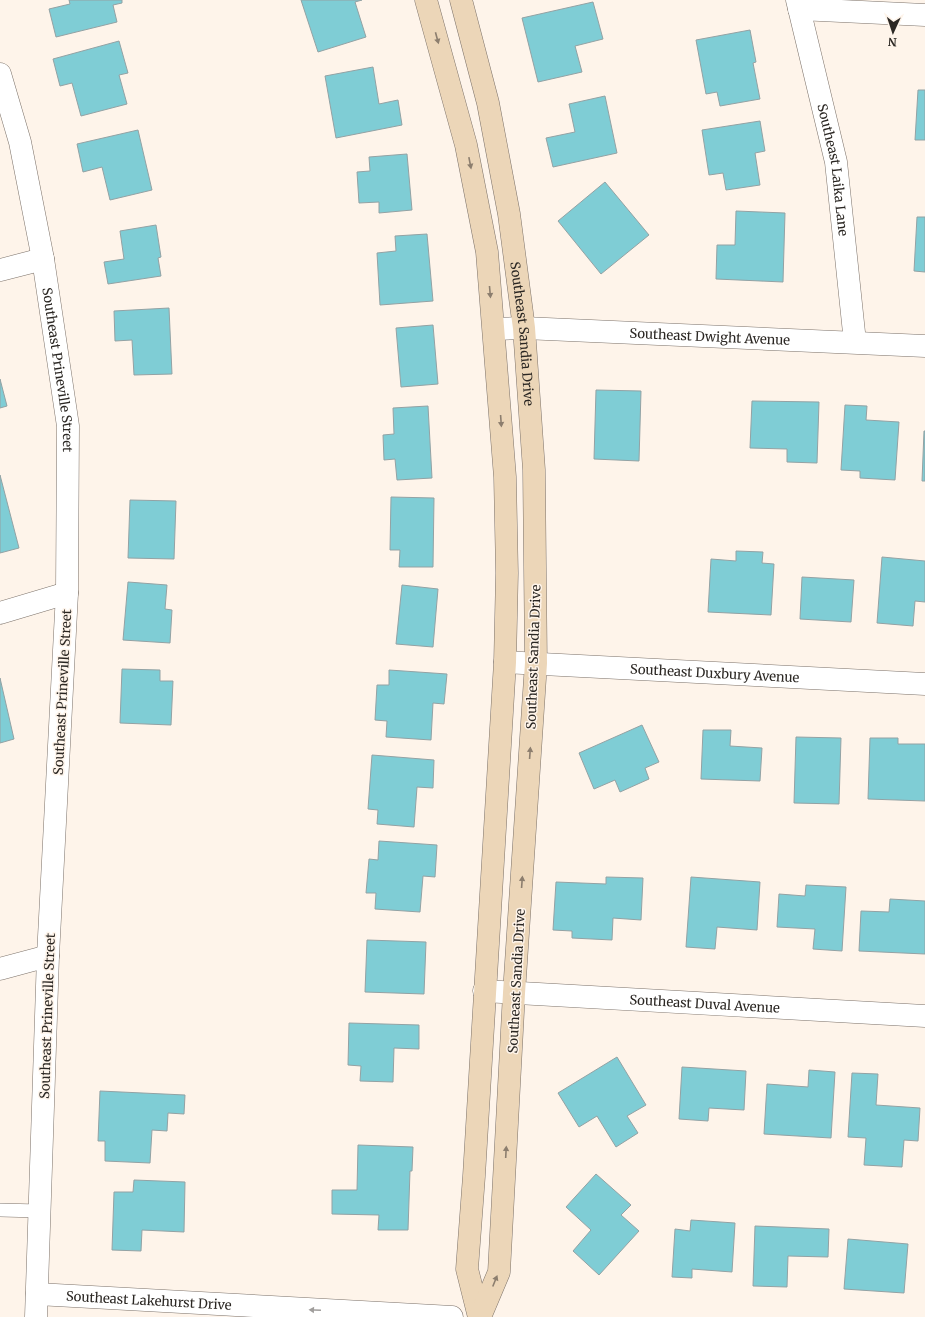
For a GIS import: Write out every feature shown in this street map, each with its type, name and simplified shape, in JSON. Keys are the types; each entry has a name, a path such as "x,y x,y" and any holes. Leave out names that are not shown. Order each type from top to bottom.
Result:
{"street":[{"name":"Southeast Sandia Drive","path":"426,0 466,145 487,252 505,478 507,573 505,662 467,1269 480,1317"},
{"name":"Southeast Sandia Drive","path":"461,0 488,103 509,214 524,328 534,470 536,663 514,993 499,1272 480,1317"},
{"path":"798,4 925,15"},
{"name":"Southeast Laika Lane","path":"798,4 836,162 855,342"},
{"name":"Southeast Prineville Street","path":"0,74 20,142 43,259 68,426 67,593 48,956 36,1317"},
{"path":"0,270 43,259"},
{"name":"Southeast Dwight Avenue","path":"494,329 524,328 925,346"},
{"path":"0,612 67,593"},
{"name":"Southeast Duxbury Avenue","path":"505,662 925,684"},
{"path":"0,969 48,956"},
{"name":"Southeast Duval Avenue","path":"484,991 925,1016"},
{"name":"Southeast Lakehurst Drive","path":"37,1294 452,1317"}],"lane":[{"path":"0,1210 40,1211"}],"building":[{"path":"69,0 122,0 122,3 113,5 117,22 56,37 49,9 70,4"},
{"path":"301,0 362,0 355,2 366,37 318,52"},
{"path":"593,2 603,39 575,46 582,72 538,82 522,18"},
{"path":"750,30 756,62 753,63 760,99 720,106 717,92 706,94 696,40"},
{"path":"119,41 128,73 119,75 127,104 81,116 72,83 60,86 53,59"},
{"path":"373,67 379,104 398,100 402,125 336,138 325,76"},
{"path":"918,90 925,90 925,140 915,140"},
{"path":"605,96 617,153 553,167 546,138 575,132 569,104"},
{"path":"760,121 765,151 755,153 760,185 726,190 723,173 709,175 702,130"},
{"path":"138,130 152,190 110,200 102,167 83,172 77,144"},
{"path":"407,154 412,210 379,213 379,202 359,203 357,172 370,171 369,157"},
{"path":"605,182 649,235 601,274 558,221"},
{"path":"736,211 785,213 783,282 716,279 717,245 735,245"},
{"path":"917,217 925,217 925,272 914,271"},
{"path":"156,225 161,257 158,258 161,276 108,284 104,262 124,259 120,231"},
{"path":"427,234 433,301 380,305 377,253 396,251 395,236"},
{"path":"169,308 172,374 134,375 132,340 115,341 114,311"},
{"path":"433,325 438,384 401,387 396,328"},
{"path":"0,379 7,406 0,408"},
{"path":"596,390 641,391 639,461 594,459"},
{"path":"752,401 819,402 817,463 787,462 787,449 750,448"},
{"path":"845,405 867,406 866,420 899,422 895,480 860,478 860,471 841,470"},
{"path":"428,406 432,478 397,480 395,459 384,460 383,435 394,434 393,408"},
{"path":"924,431 925,481 922,481"},
{"path":"0,475 19,548 0,553"},
{"path":"391,497 434,498 433,567 399,567 400,550 390,550"},
{"path":"130,500 176,501 174,559 128,558"},
{"path":"736,551 763,552 762,563 774,564 771,615 708,612 711,559 736,561"},
{"path":"882,557 925,561 925,602 915,601 913,626 877,623"},
{"path":"802,577 854,580 851,622 800,619"},
{"path":"128,582 167,585 165,609 172,610 170,643 123,640"},
{"path":"402,585 438,589 433,647 396,644"},
{"path":"122,669 160,670 160,681 173,681 171,725 120,723"},
{"path":"389,670 447,674 444,704 433,703 431,740 386,737 387,721 375,720 377,685 389,685"},
{"path":"0,678 14,739 0,743"},
{"path":"642,725 659,762 645,768 649,779 620,792 615,780 594,789 579,753"},
{"path":"703,730 731,730 730,746 762,748 760,781 701,779"},
{"path":"796,737 841,738 839,804 794,803"},
{"path":"870,738 898,738 898,744 925,744 925,801 868,799"},
{"path":"372,755 434,760 433,788 417,787 414,827 377,824 378,810 368,809"},
{"path":"379,841 437,845 435,877 423,876 420,912 375,909 376,893 366,893 369,859 378,860"},
{"path":"606,877 643,878 641,920 613,918 612,940 572,938 572,931 553,930 556,882 606,884"},
{"path":"691,877 760,882 757,930 717,927 715,949 686,947"},
{"path":"806,885 846,887 842,951 813,949 815,929 777,927 779,894 805,896"},
{"path":"890,899 925,901 925,954 859,951 861,911 889,912"},
{"path":"367,940 426,942 424,994 365,992"},
{"path":"349,1023 419,1025 419,1049 394,1048 393,1082 360,1081 361,1066 348,1065"},
{"path":"617,1057 646,1105 627,1116 638,1133 616,1147 597,1116 579,1127 558,1093"},
{"path":"682,1067 746,1071 744,1110 709,1108 708,1121 679,1119"},
{"path":"809,1070 835,1072 831,1138 764,1134 767,1084 808,1087"},
{"path":"852,1073 878,1074 876,1105 920,1108 918,1141 904,1140 902,1167 864,1165 866,1138 848,1137"},
{"path":"100,1091 185,1095 184,1114 168,1113 167,1131 152,1130 150,1163 105,1161 105,1141 98,1141"},
{"path":"358,1145 413,1147 412,1171 410,1171 408,1230 378,1230 379,1215 332,1214 332,1190 357,1190"},
{"path":"596,1174 631,1205 621,1215 639,1231 599,1275 573,1251 591,1230 566,1207"},
{"path":"134,1180 185,1182 184,1232 142,1230 141,1251 112,1250 114,1192 133,1192"},
{"path":"691,1220 735,1223 732,1272 692,1269 692,1278 672,1277 675,1229 690,1231"},
{"path":"755,1226 829,1229 828,1257 788,1256 787,1287 753,1286"},
{"path":"848,1239 908,1244 904,1293 844,1289"}]}
